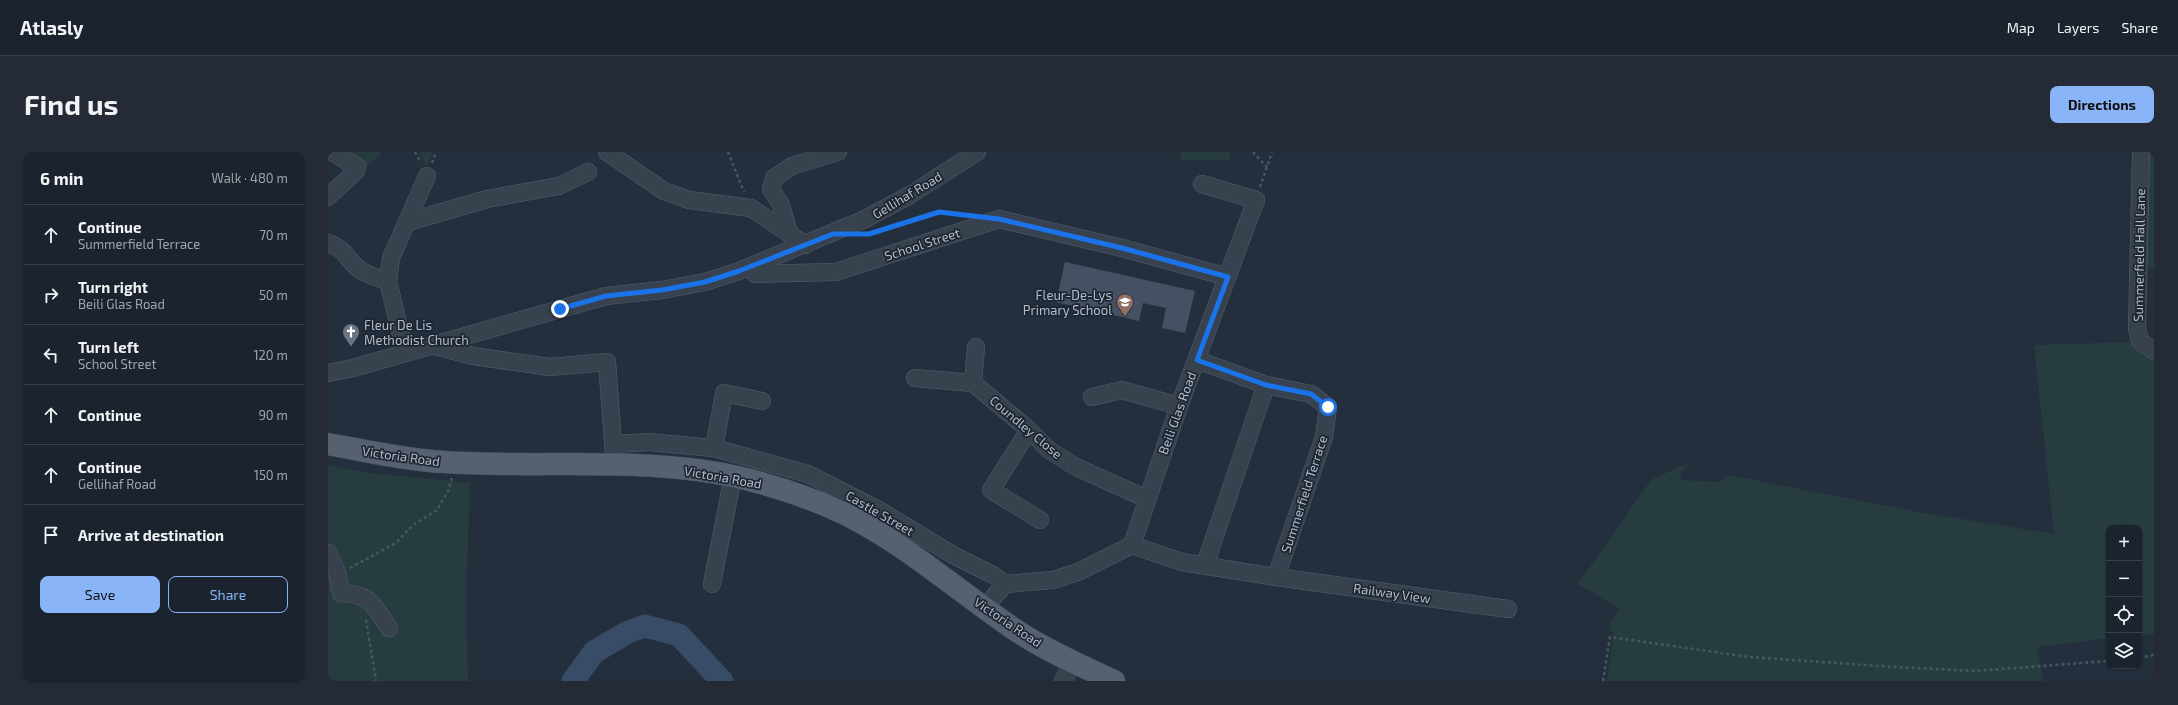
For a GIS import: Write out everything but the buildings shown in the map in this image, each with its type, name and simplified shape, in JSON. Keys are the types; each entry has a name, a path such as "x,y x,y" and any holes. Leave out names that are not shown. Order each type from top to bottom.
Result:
{"main road":[{"name":"Victoria Road","path":"328,444 397,456 453,463 614,465 674,468 733,476 760,482 802,496 845,514 884,537 933,570 1021,634 1073,662 1114,681"}],"street":[{"path":"328,197 356,171 357,167 332,152"},
{"path":"607,152 664,191 688,200 751,208 806,245"},
{"path":"789,234 781,205 771,189 774,178 792,166 838,152"},
{"name":"Gellihaf Road","path":"328,373 353,368 405,352 433,346 606,296 662,290 705,282 806,245 863,220 897,202 977,152"},
{"name":"Summerfield Hall Lane","path":"2141,152 2137,328 2140,341 2154,351"},
{"path":"408,222 487,199 559,186 588,172"},
{"path":"405,352 388,281 391,258 427,176"},
{"path":"1202,184 1256,200"},
{"name":"Beili Glas Road","path":"1132,545 1179,406 1256,200"},
{"name":"School Street","path":"755,274 836,272 999,219 1122,248 1228,277"},
{"path":"328,243 343,250 357,268 363,272 388,281"},
{"path":"433,346 473,356 550,367 607,362 614,444 614,465"},
{"path":"915,378 973,383 976,347"},
{"name":"Summerfield Terrace","path":"1197,360 1266,385 1311,394 1328,407 1324,437 1276,577"},
{"name":"Coundley Close","path":"973,383 1029,430 1049,450 1076,467 1147,499"},
{"path":"1205,565 1266,385"},
{"path":"1092,397 1122,390 1179,406"},
{"path":"714,448 724,393 762,401"},
{"path":"1029,430 991,490 1040,520"},
{"name":"Castle Street","path":"614,444 648,442 714,448 808,474 877,509 914,533 983,570 1005,584"},
{"path":"712,584 733,476"},
{"path":"985,607 1005,584 1053,580 1078,572 1132,545"},
{"name":"Railway View","path":"1132,545 1182,562 1276,577 1508,609"},
{"path":"328,553 338,576 334,594 358,593 368,598 389,628"},
{"path":"933,570 983,570"},
{"path":"1063,681 1073,662"}],"path":[{"path":"728,152 751,208"},
{"path":"1253,152 1267,167"},
{"path":"1256,200 1272,152"},
{"path":"869,234 939,212 969,216"},
{"path":"338,576 396,543 413,525 437,510 448,491 453,463"},
{"path":"363,596 376,681"},
{"path":"1603,681 1610,637 1749,657 1975,671 2106,661"},
{"path":"2142,657 2154,655"}],"green space":[{"path":"340,152 383,152 367,167"},
{"path":"418,152 433,152 427,167"},
{"path":"1181,152 1230,152 1230,160 1181,160"},
{"path":"2147,152 2154,152 2154,269 2143,267"},
{"path":"2134,342 2154,359 2154,634 2142,635 2142,525 2106,525 2106,638 2037,647 2043,681 1607,681 1614,632 1609,630 1612,619 1620,609 1578,584 1651,480 1692,461 1681,473 1680,480 1720,482 1728,475 1913,511 2054,534 2034,345"},
{"path":"328,465 371,473 470,483 466,600 468,681 328,681"}],"waterway":[{"path":"573,681 594,652 628,632 645,626 679,635 722,681"}],"place":[{"name":"Fleur-De-Lys Primary School","path":"1125,317"},
{"name":"Fleur De Lis Methodist Church","path":"351,347"}],"route":[{"path":"560,309 606,296 662,290 705,282 739,271 833,234 869,234 922,216 939,212 999,219 1122,248 1228,277 1197,360 1266,385 1311,394 1328,407"}]}
